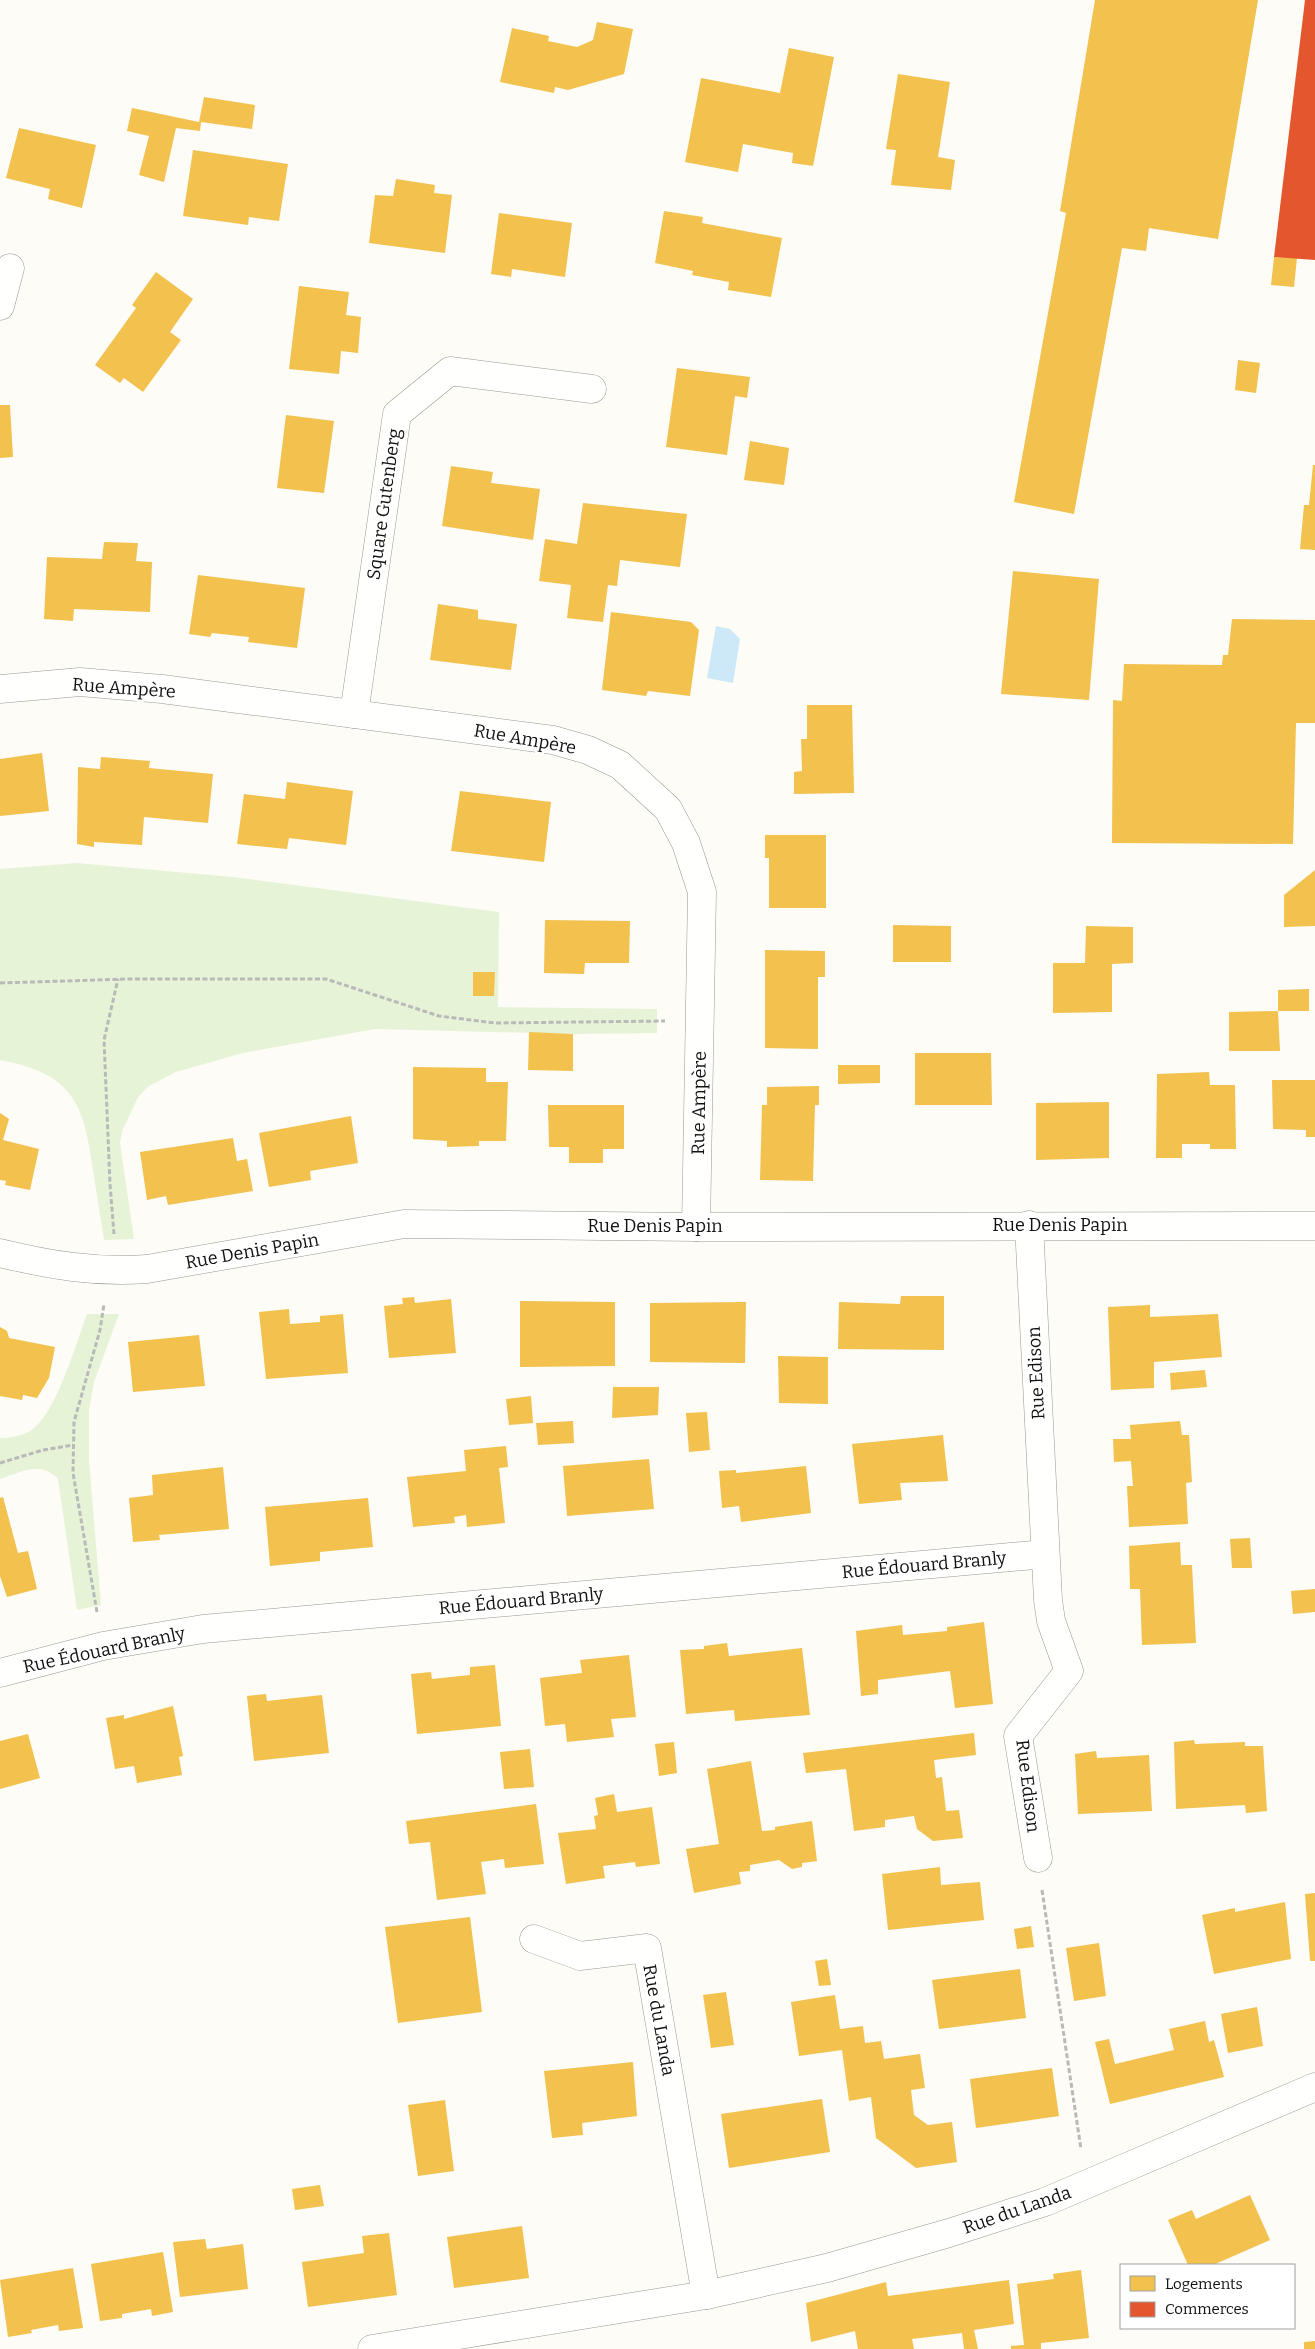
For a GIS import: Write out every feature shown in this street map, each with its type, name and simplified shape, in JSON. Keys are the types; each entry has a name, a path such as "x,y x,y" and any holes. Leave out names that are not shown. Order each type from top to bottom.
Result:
{"street":[{"path":"0,306 10,268"},
{"name":"Square Gutenberg","path":"354,714 397,414 450,371 592,389"},
{"name":"Rue Ampère","path":"0,689 80,682 162,689 553,740 588,750 620,765 668,809 686,843 702,892 696,1227"},
{"name":"Rue Denis Papin","path":"0,1253 40,1263 110,1272 147,1269 404,1224 696,1227 1315,1226"},
{"name":"Rue Edison","path":"1029,1225 1045,1554 1051,1621 1069,1671 1018,1736 1038,1858"},
{"name":"Rue Édouard Branly","path":"0,1673 103,1646 203,1629 1045,1554"},
{"name":"Rue du Landa","path":"534,1939 580,1956 647,1948 706,2295"},
{"name":"Rue du Landa","path":"372,2349 706,2295 827,2268 949,2233 1045,2202 1315,2086"}],"path":[{"path":"103,1646 73,1473 74,1422 100,1330 116,1245 110,1184 104,1040 118,979"},
{"path":"0,982 118,979 326,979 439,1016 495,1023 701,1020"},
{"path":"0,1463 43,1450 74,1446"},
{"name":"Rue Edison","path":"1038,1858 1083,2164 1090,2184"}],"green space":[{"path":"77,863 233,877 499,912 498,1007 657,1009 657,1033 573,1034 375,1029 243,1053 176,1072 149,1086 138,1097 123,1129 120,1143 134,1239 104,1240 88,1141 77,1106 68,1092 57,1081 42,1072 23,1065 0,1060 0,869"},
{"path":"87,1314 119,1314 94,1382 89,1410 89,1460 101,1605 77,1610 58,1479 44,1470 30,1469 0,1479 0,1438 23,1434 39,1423 57,1395"}],"water":[{"path":"716,626 730,629 740,639 733,683 707,678"}],"building: Logements":[{"path":"1095,0 1258,0 1218,239 1149,228 1146,251 1122,248 1074,514 1014,502 1066,213 1060,211"},
{"path":"597,22 633,29 624,74 568,90 555,87 554,93 500,82 512,28 549,36 548,41 577,47 593,40"},
{"path":"789,48 834,57 813,166 792,163 793,153 743,144 738,172 685,162 701,78 780,93"},
{"path":"898,74 950,82 938,157 955,160 951,190 891,185 896,150 886,149"},
{"path":"204,97 255,105 252,129 201,122 200,131 176,128 164,182 139,175 149,136 127,131 132,108 199,122"},
{"path":"19,128 96,145 82,208 48,199 50,189 6,178"},
{"path":"193,150 288,164 279,221 249,217 248,225 183,216"},
{"path":"396,179 435,185 434,193 452,195 445,253 369,243 375,195 393,196"},
{"path":"664,211 703,217 702,223 782,238 771,297 728,290 729,282 692,275 693,271 655,263"},
{"path":"499,213 572,223 565,277 512,269 511,277 491,274"},
{"path":"1274,257 1297,258 1294,287 1271,285"},
{"path":"156,272 193,299 170,332 181,340 143,392 124,378 120,383 95,365 136,308 132,305"},
{"path":"299,286 349,292 346,315 361,317 358,353 341,351 339,374 289,369"},
{"path":"1238,360 1260,363 1256,393 1235,390"},
{"path":"677,368 750,377 747,398 735,396 727,455 666,447"},
{"path":"0,405 10,405 13,457 0,458"},
{"path":"286,415 334,421 324,493 277,488"},
{"path":"750,441 789,448 784,485 744,480"},
{"path":"1313,465 1315,465 1315,550 1300,549 1304,505 1309,505"},
{"path":"451,466 493,472 491,483 540,489 533,540 442,526"},
{"path":"583,503 687,514 680,567 620,560 617,586 608,585 603,622 567,618 571,585 539,581 545,539 577,544"},
{"path":"104,542 138,543 136,561 152,562 150,612 74,609 73,621 44,619 47,557 102,559"},
{"path":"1013,571 1099,579 1089,700 1001,694"},
{"path":"198,575 305,588 297,648 248,642 249,637 212,633 210,637 189,634"},
{"path":"438,604 478,610 478,619 517,624 511,670 430,660"},
{"path":"611,612 691,622 699,630 690,696 648,691 646,696 602,690"},
{"path":"1232,619 1315,620 1315,723 1296,723 1293,844 1112,843 1113,700 1122,701 1124,664 1222,665 1223,655 1228,655"},
{"path":"807,705 852,705 854,793 794,794 794,772 802,771 801,739 807,739"},
{"path":"42,753 49,811 0,816 0,759"},
{"path":"101,757 150,761 149,768 213,774 208,823 144,817 142,845 94,842 94,847 77,844 78,767 100,769"},
{"path":"287,782 353,791 346,845 289,838 287,849 237,844 244,794 285,799"},
{"path":"460,791 551,802 544,862 451,851"},
{"path":"765,835 826,835 826,908 769,908 769,858 765,858"},
{"path":"1315,870 1315,926 1284,927 1284,895"},
{"path":"545,920 630,921 629,963 585,963 584,974 544,973"},
{"path":"893,925 951,926 951,962 893,962"},
{"path":"1086,926 1133,927 1133,963 1112,964 1112,1012 1053,1013 1053,963 1085,963"},
{"path":"765,950 825,951 825,977 818,977 818,1049 765,1048"},
{"path":"473,972 495,972 494,996 473,996"},
{"path":"1309,989 1309,1011 1278,1011 1278,990"},
{"path":"1278,1011 1280,1051 1229,1051 1229,1012"},
{"path":"529,1032 573,1034 573,1071 528,1070"},
{"path":"915,1053 991,1053 992,1105 915,1105"},
{"path":"838,1065 880,1065 880,1083 838,1084"},
{"path":"413,1067 486,1068 486,1082 508,1082 506,1141 479,1141 479,1146 447,1147 447,1141 413,1139"},
{"path":"1209,1072 1210,1085 1235,1085 1236,1149 1210,1149 1210,1144 1182,1144 1182,1158 1156,1158 1157,1074"},
{"path":"1272,1080 1315,1080 1315,1137 1306,1137 1306,1130 1273,1129"},
{"path":"819,1086 819,1105 815,1105 813,1181 760,1180 762,1105 767,1105 767,1087"},
{"path":"1109,1102 1109,1158 1036,1160 1036,1103"},
{"path":"548,1105 624,1105 624,1149 603,1149 603,1163 569,1163 569,1147 549,1147"},
{"path":"0,1113 9,1119 3,1140 39,1149 30,1190 5,1185 6,1181 0,1180"},
{"path":"351,1116 358,1163 310,1171 311,1180 269,1187 259,1133"},
{"path":"233,1138 237,1161 247,1159 253,1191 168,1205 166,1196 147,1200 140,1152"},
{"path":"901,1296 944,1296 944,1350 838,1349 839,1302 900,1304"},
{"path":"414,1297 415,1303 451,1299 456,1353 389,1358 384,1306 403,1304 402,1298"},
{"path":"520,1301 615,1302 615,1366 520,1367"},
{"path":"746,1302 745,1363 650,1362 650,1303"},
{"path":"1150,1305 1150,1317 1218,1314 1222,1357 1154,1362 1154,1388 1111,1390 1108,1307"},
{"path":"289,1309 290,1324 320,1322 320,1316 343,1314 348,1373 266,1379 259,1312"},
{"path":"0,1327 7,1331 9,1338 55,1347 49,1378 37,1398 23,1395 22,1400 0,1396"},
{"path":"199,1335 205,1386 133,1392 128,1342"},
{"path":"778,1356 828,1357 828,1404 779,1403"},
{"path":"1205,1370 1207,1387 1171,1390 1170,1373"},
{"path":"613,1387 659,1387 658,1415 612,1418"},
{"path":"531,1396 533,1423 509,1425 506,1399"},
{"path":"707,1412 710,1450 689,1452 686,1413"},
{"path":"573,1421 574,1443 538,1445 536,1423"},
{"path":"1180,1421 1182,1435 1189,1435 1192,1482 1186,1483 1188,1524 1129,1527 1127,1486 1133,1486 1131,1461 1114,1462 1113,1439 1131,1439 1130,1425"},
{"path":"943,1435 948,1481 900,1483 902,1500 859,1504 852,1444"},
{"path":"506,1446 508,1467 499,1468 505,1523 467,1527 466,1515 454,1517 455,1523 413,1527 407,1477 466,1471 464,1450"},
{"path":"649,1459 654,1509 567,1516 563,1466"},
{"path":"806,1466 811,1513 741,1522 739,1506 722,1508 719,1471 736,1470 736,1473"},
{"path":"223,1467 229,1529 159,1535 160,1540 133,1542 129,1498 153,1495 152,1475"},
{"path":"3,1497 18,1553 28,1551 37,1589 7,1597 0,1576 0,1498"},
{"path":"368,1498 373,1547 320,1552 320,1561 270,1566 265,1507"},
{"path":"1250,1538 1252,1568 1232,1568 1230,1539"},
{"path":"1180,1542 1181,1565 1192,1565 1196,1643 1142,1645 1140,1589 1130,1589 1129,1546"},
{"path":"1315,1589 1315,1612 1293,1614 1291,1591"},
{"path":"984,1622 993,1704 955,1708 950,1671 878,1680 878,1694 861,1696 856,1631 902,1625 903,1635 947,1631 947,1627"},
{"path":"727,1643 729,1656 802,1648 810,1715 735,1721 734,1710 686,1714 680,1650 704,1649 704,1646"},
{"path":"629,1655 636,1717 611,1719 614,1737 567,1742 565,1724 545,1726 540,1678 582,1673 580,1660"},
{"path":"495,1665 501,1726 417,1734 411,1674 431,1672 432,1679 470,1675 470,1667"},
{"path":"266,1694 267,1701 322,1695 329,1753 254,1761 247,1696"},
{"path":"173,1706 183,1756 179,1757 182,1775 137,1783 134,1766 115,1769 106,1718 124,1715 124,1719"},
{"path":"974,1733 976,1755 934,1760 936,1778 942,1777 946,1811 959,1810 963,1838 933,1841 917,1829 914,1816 885,1820 885,1827 854,1831 846,1769 806,1773 803,1753"},
{"path":"28,1734 40,1778 0,1789 0,1741"},
{"path":"1194,1740 1195,1744 1245,1742 1245,1746 1263,1746 1267,1811 1246,1813 1245,1805 1176,1809 1174,1742"},
{"path":"674,1742 677,1773 659,1776 655,1744"},
{"path":"530,1749 534,1787 504,1789 500,1752"},
{"path":"1096,1751 1097,1758 1149,1755 1152,1811 1078,1814 1075,1754"},
{"path":"751,1761 762,1831 775,1830 775,1827 812,1821 817,1861 802,1863 802,1867 792,1869 779,1860 750,1865 750,1871 739,1872 741,1884 694,1893 686,1849 719,1844 707,1769"},
{"path":"614,1794 617,1812 652,1807 660,1864 636,1867 635,1862 603,1866 605,1878 566,1884 558,1833 596,1829 594,1816 598,1815 595,1798"},
{"path":"536,1804 544,1864 505,1868 504,1859 481,1862 486,1894 437,1900 430,1842 409,1844 406,1821"},
{"path":"940,1867 941,1885 980,1882 984,1920 888,1930 882,1874"},
{"path":"1315,1893 1315,1961 1310,1961 1305,1894"},
{"path":"1285,1902 1291,1959 1214,1974 1202,1915 1235,1908 1235,1912"},
{"path":"470,1917 482,2012 398,2023 385,1927"},
{"path":"1031,1926 1034,1947 1017,1949 1014,1929"},
{"path":"1099,1943 1106,1996 1074,2001 1066,1948"},
{"path":"827,1959 831,1985 819,1986 815,1961"},
{"path":"1020,1969 1026,2018 939,2029 932,1980"},
{"path":"726,1992 734,2045 711,2048 703,1995"},
{"path":"835,1995 840,2029 863,2026 865,2043 881,2041 884,2059 920,2054 925,2088 911,2090 914,2115 928,2125 952,2122 957,2162 916,2168 876,2138 871,2097 849,2101 842,2050 799,2056 791,2002"},
{"path":"1257,2007 1263,2046 1228,2053 1221,2014"},
{"path":"1205,2021 1209,2042 1214,2040 1224,2077 1110,2104 1095,2042 1109,2039 1115,2064 1174,2050 1169,2029"},
{"path":"633,2062 637,2116 582,2123 583,2135 552,2138 544,2071"},
{"path":"1052,2068 1059,2116 976,2128 970,2079"},
{"path":"822,2099 830,2152 729,2168 721,2114"},
{"path":"445,2100 454,2171 418,2176 408,2105"},
{"path":"320,2185 324,2206 295,2210 292,2189"},
{"path":"1250,2195 1270,2240 1215,2264 1188,2264 1168,2220 1192,2210 1196,2219"},
{"path":"522,2226 529,2278 454,2288 447,2237"},
{"path":"389,2233 397,2295 308,2307 302,2262 364,2253 362,2236"},
{"path":"205,2239 207,2249 243,2244 248,2289 180,2297 173,2242"},
{"path":"163,2252 173,2312 152,2316 151,2309 122,2314 122,2318 100,2321 91,2264"},
{"path":"73,2268 83,2328 59,2331 58,2325 31,2330 32,2333 8,2337 0,2280"},
{"path":"1081,2270 1089,2338 1041,2343 1041,2349 1011,2349 1011,2346 1024,2345 1017,2284 1054,2279 1053,2274"},
{"path":"1009,2280 1014,2324 974,2330 978,2349 964,2349 962,2333 912,2339 914,2349 858,2349 855,2331 811,2342 806,2303 886,2282 888,2296"},
{"path":"1315,2341 1315,2349 1304,2349 1304,2342"}],"building: Commerces":[{"path":"1305,0 1315,0 1315,260 1274,257"}]}
